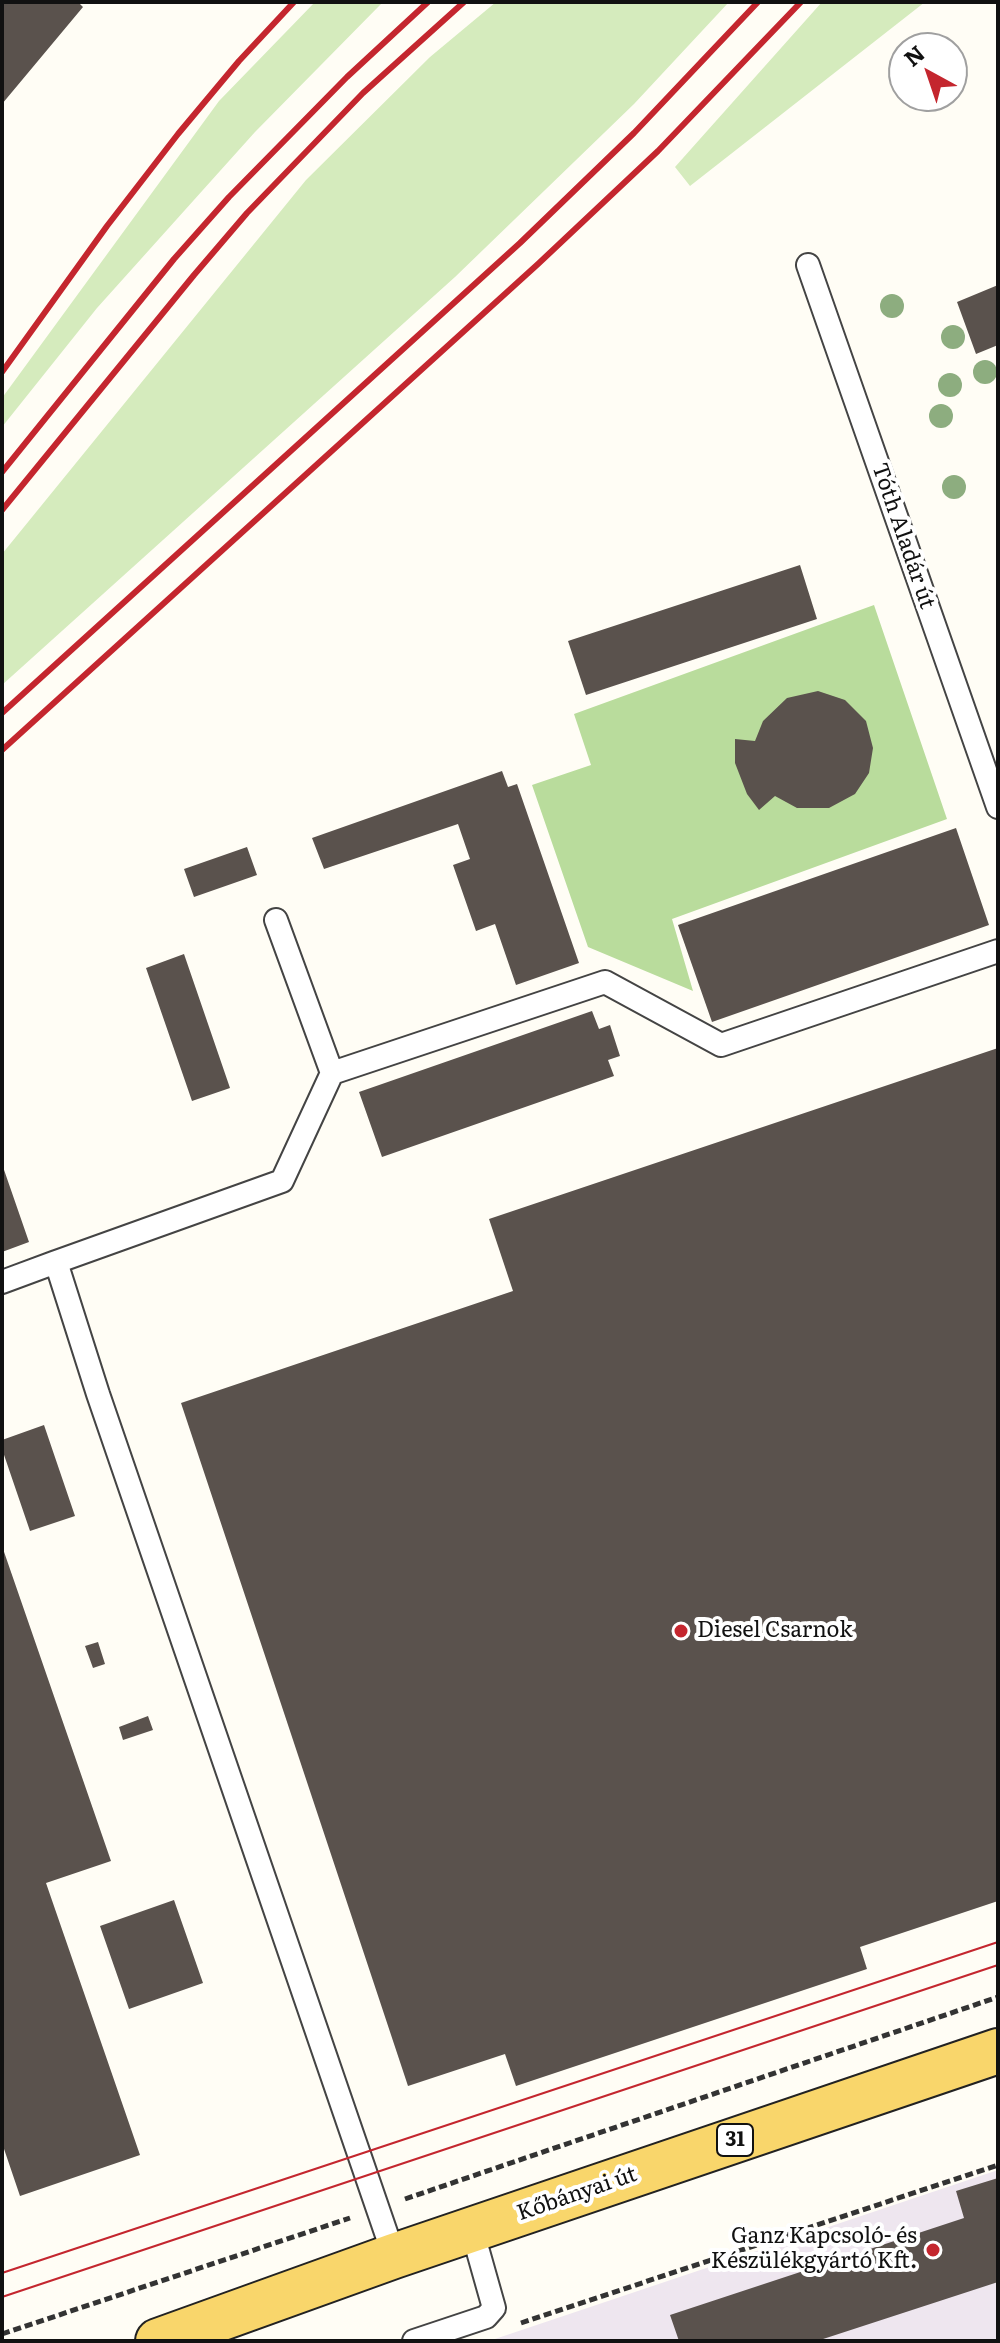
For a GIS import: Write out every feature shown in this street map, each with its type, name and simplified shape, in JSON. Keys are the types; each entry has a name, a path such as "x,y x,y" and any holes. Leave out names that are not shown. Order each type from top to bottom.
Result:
{"main road":[{"name":"Kőbányai út","path":"158,2341 394,2256 998,2051"}],"lane":[{"name":"Tóth Aladár út","path":"808,265 998,807"},
{"path":"2,1282 282,1181 332,1073 276,920"},
{"path":"332,1073 605,982 721,1045 998,951"},
{"path":"56,1262 103,1409 394,2256"},
{"path":"414,2341 486,2317 494,2308 472,2230"}],"path":[{"path":"2,2334 998,1997"},
{"path":"513,2326 998,2165"}],"shaded area":[{"path":"998,2170 998,2341 489,2341"}],"green space":[{"path":"315,2 383,2 255,132 97,308 2,427 2,398 219,101"},
{"path":"496,2 729,2 634,104 455,277 2,685 2,554 306,180 430,57"},
{"path":"822,2 925,2 690,186 675,167"},
{"path":"874,605 947,819 672,919 693,991 588,947 532,785 591,765 574,714"}],"building":[{"path":"2,2 78,2 83,7 2,104"},
{"path":"998,285 998,345 976,354 957,302"},
{"path":"800,565 817,619 586,695 568,641"},
{"path":"818,691 845,700 866,721 873,748 869,773 855,794 829,808 797,808 775,796 759,810 747,794 735,763 735,739 755,741 763,721 787,698"},
{"path":"502,771 508,787 517,784 579,963 516,985 495,924 476,931 453,865 470,859 458,824 324,869 312,838"},
{"path":"956,828 989,925 712,1022 678,925"},
{"path":"247,847 257,875 194,897 184,869"},
{"path":"184,954 230,1088 192,1101 146,968"},
{"path":"592,1011 599,1029 610,1025 620,1056 608,1060 614,1076 382,1157 359,1092"},
{"name":"Diesel Csarnok","path":"998,1048 998,1901 860,1947 867,1969 516,2086 505,2054 408,2086 181,1403 513,1291 489,1219"},
{"path":"2,1164 29,1242 2,1252"},
{"path":"44,1425 75,1516 30,1531 2,1449 2,1440"},
{"path":"2,1546 111,1861 46,1883 140,2155 20,2196 2,2143"},
{"path":"98,1642 105,1664 93,1668 85,1646"},
{"path":"148,1716 153,1730 123,1740 119,1727"},
{"path":"174,1900 203,1983 129,2009 100,1926"},
{"name":"Ganz Kapcsoló- és Készülékgyártó Kft.","path":"998,2178 998,2282 817,2341 679,2341 670,2315 964,2218 956,2191"}],"tram line":[{"path":"2,2273 998,1942"},
{"path":"2,2297 998,1965"}],"railway":[{"path":"2,372 178,134 294,2"},
{"path":"2,472 174,259 229,197 347,77 428,2"},
{"path":"2,510 247,213 363,93 464,2"},
{"path":"2,713 520,243 634,133 758,2"},
{"path":"2,750 538,264 658,151 801,2"}],"place":[{"name":"Diesel Csarnok","path":"681,1631"},
{"name":"Ganz Kapcsoló- és Készülékgyártó Kft.","path":"933,2250"}]}
